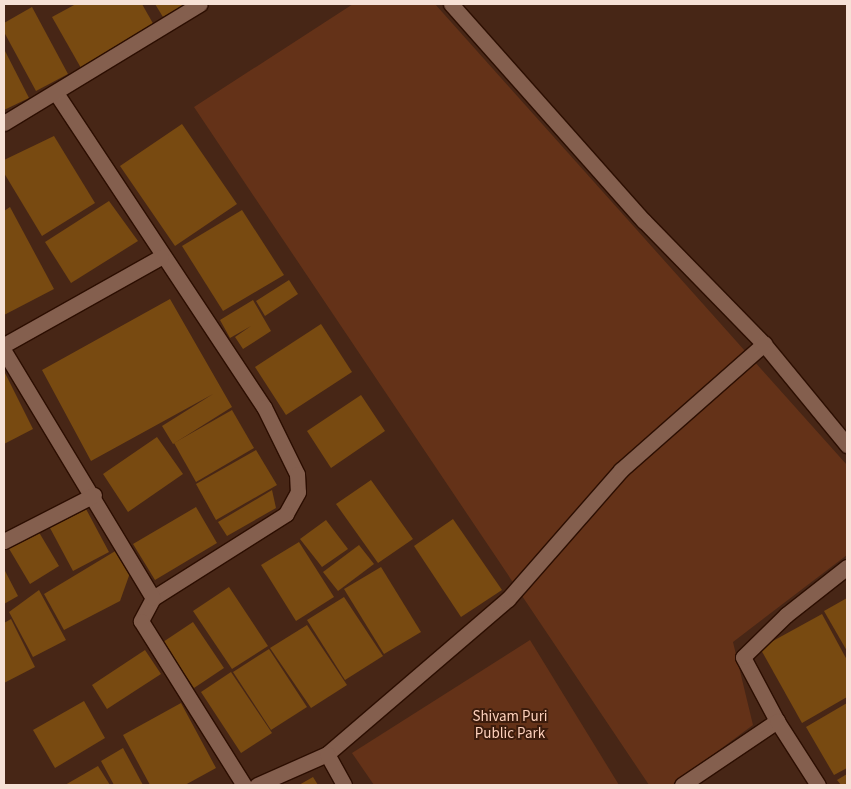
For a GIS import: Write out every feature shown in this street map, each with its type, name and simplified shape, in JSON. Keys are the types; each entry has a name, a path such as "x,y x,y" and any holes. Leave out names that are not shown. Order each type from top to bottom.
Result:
{"street":[{"path":"4,123 200,4"},
{"path":"451,4 644,221 764,344 847,445"},
{"path":"56,93 161,257 264,407 297,474 298,492 286,514 153,598 141,621 244,785"},
{"path":"4,345 161,257"},
{"path":"257,785 327,754 508,600 621,470 764,344"},
{"path":"4,351 94,495 153,598"},
{"path":"4,541 94,495"},
{"path":"818,785 777,721 743,657 786,615 847,567"},
{"path":"682,785 777,721"},
{"path":"327,754 344,785"}],"green space":[{"path":"353,4 435,4 847,465 847,555 733,642 753,725 672,785 649,785 194,107"},
{"name":"Shivam Puri Public Park","path":"530,640 619,785 374,785 352,753"}],"building":[{"path":"76,4 142,4 155,27 81,68 52,17"},
{"path":"155,4 188,4 163,17"},
{"path":"32,7 68,74 36,91 4,32 4,23"},
{"path":"4,49 29,98 4,110"},
{"path":"182,124 237,204 175,246 120,166"},
{"path":"54,136 95,203 42,236 4,173 4,160"},
{"path":"109,201 138,241 71,283 45,242"},
{"path":"10,207 54,289 4,315 4,211"},
{"path":"242,210 284,275 223,311 182,246"},
{"path":"289,280 298,294 265,316 256,301"},
{"path":"170,299 232,407 173,444 162,426 213,394 91,461 42,370"},
{"path":"253,300 271,331 243,349 235,337 251,326 230,338 220,320"},
{"path":"321,324 352,372 286,415 255,367"},
{"path":"4,371 33,429 4,444"},
{"path":"361,395 385,431 331,468 307,431"},
{"path":"232,410 254,448 196,482 174,443"},
{"path":"157,437 183,474 128,512 103,474"},
{"path":"256,450 277,485 216,520 196,484"},
{"path":"371,480 413,539 378,563 336,504"},
{"path":"272,490 276,508 227,536 218,522"},
{"path":"196,507 217,543 155,580 133,544"},
{"path":"86,509 109,552 73,571 50,528"},
{"path":"453,519 502,590 461,617 414,546"},
{"path":"326,520 348,549 322,567 300,539"},
{"path":"37,529 59,566 30,584 8,547"},
{"path":"299,542 334,597 296,621 261,565"},
{"path":"359,545 374,564 338,591 323,572"},
{"path":"117,550 130,573 120,601 64,630 44,594"},
{"path":"381,567 421,632 384,654 344,589"},
{"path":"4,569 18,596 4,604"},
{"path":"229,587 268,646 232,669 193,611"},
{"path":"39,590 66,640 33,657 9,612"},
{"path":"344,597 383,656 345,680 307,620"},
{"path":"847,598 847,651 824,611"},
{"path":"822,614 847,660 847,697 802,723 760,648"},
{"path":"11,619 35,667 4,683 4,623"},
{"path":"193,622 224,668 194,688 163,642"},
{"path":"307,625 347,685 311,708 270,648"},
{"path":"269,649 307,707 271,730 233,672"},
{"path":"145,650 161,674 107,709 92,685"},
{"path":"231,672 272,733 241,753 201,692"},
{"path":"84,701 105,738 55,768 33,730"},
{"path":"181,703 216,768 185,785 150,785 123,735"},
{"path":"847,703 847,768 834,775 806,727"},
{"path":"123,748 143,785 114,785 101,761"},
{"path":"98,766 110,785 65,785"},
{"path":"847,774 847,785 841,785 837,780"},
{"path":"313,777 318,785 299,785"}]}
